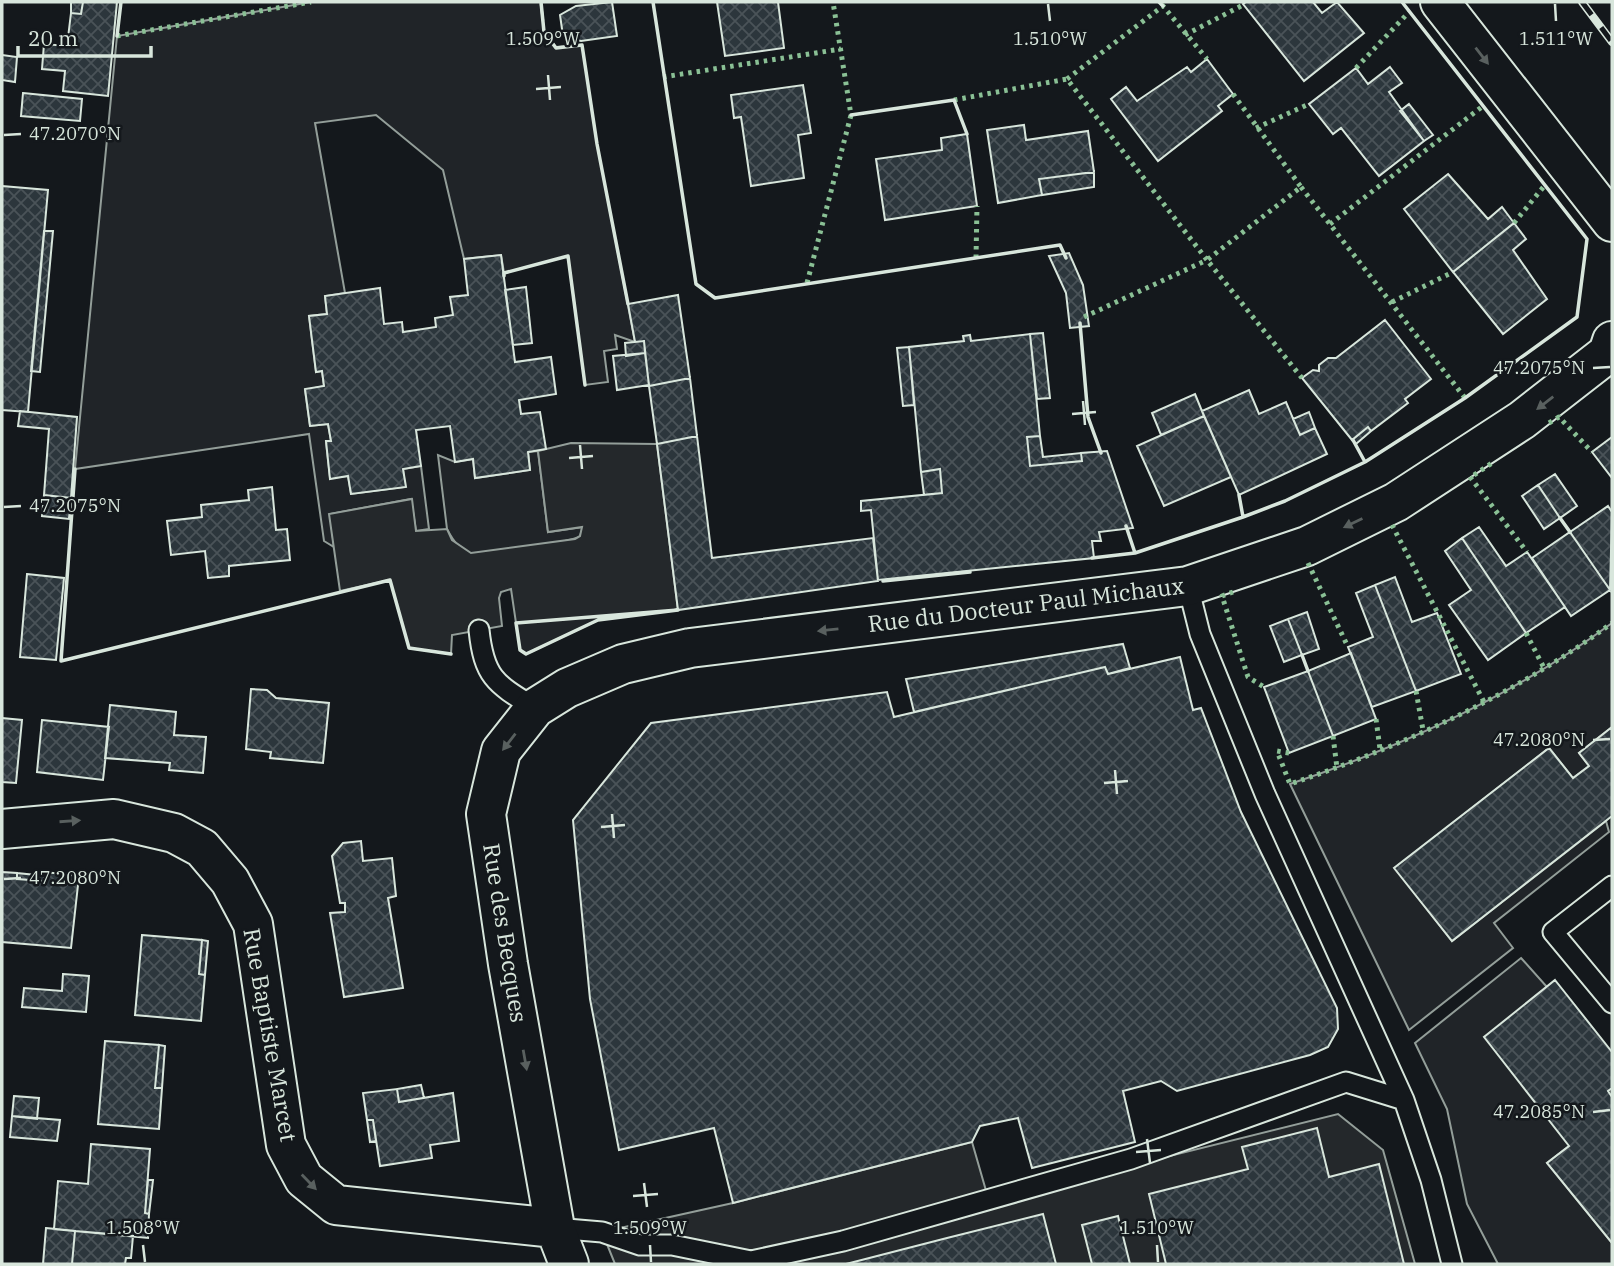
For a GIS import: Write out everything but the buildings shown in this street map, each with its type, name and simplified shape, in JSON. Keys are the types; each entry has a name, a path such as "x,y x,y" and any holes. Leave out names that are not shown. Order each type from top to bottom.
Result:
{"street":[{"path":"1440,2 1612,222"},
{"name":"Rue du Docteur Paul Michaux","path":"623,664 690,648 764,637 945,618 1188,586 1307,546 1396,502 1522,421 1608,354 1612,341"},
{"name":"Rue des Becques","path":"569,1264 555,1228 508,964 486,814 501,751 535,708 567,688 623,664"},
{"name":"Rue Baptiste Marcet","path":"2,829 114,819 174,833 202,848 230,881 253,924 286,1145 303,1179 336,1205 555,1228"}],"lane":[{"path":"1188,586 1200,634 1265,794 1404,1100 1431,1180 1452,1264"},
{"path":"480,630 482,659 500,686 535,708"},
{"path":"1612,886 1553,932 1612,1003"},
{"path":"555,1228 602,1232 640,1245 672,1245 751,1261 843,1241 1131,1159 1346,1082 1404,1100"}],"shaded area":[{"path":"311,2 541,2 544,31 556,47 582,45 597,144 635,342 615,335 617,349 604,351 608,382 585,385 568,256 504,273 501,255 464,259 443,170 376,115 315,123 345,293 325,296 327,314 309,316 316,372 322,371 324,386 305,390 310,426 328,424 331,441 326,442 330,478 348,476 351,494 405,487 403,469 421,466 429,529 416,531 411,499 330,514 334,547 324,541 309,434 75,469 117,36"},
{"path":"571,443 657,444 678,610 516,623 511,589 501,592 499,598 502,626 452,635 451,654 409,648 390,580 340,591 329,514 412,499 416,531 447,529 452,540 471,553 575,539 580,536 582,527 548,532 538,451"},
{"path":"538,451 548,532 583,527 580,536 544,545 491,552 470,553 462,549 447,529 438,455 455,462 473,459 475,478 530,470 528,452"},
{"path":"678,610 598,620 526,654 520,650 516,623"},
{"path":"1612,623 1612,727 1579,753 1589,766 1573,778 1549,748 1395,868 1452,941 1606,821 1609,832 1494,923 1513,948 1409,1030 1290,784 1374,753 1457,716 1537,673"},
{"path":"1521,958 1547,987 1569,1146 1547,1163 1612,1243 1612,1264 1498,1264 1467,1204 1447,1109 1415,1043"},
{"path":"1338,1114 1383,1150 1415,1264 615,1264 602,1232 733,1203 972,1142 989,1201"}],"railway":[{"path":"1582,2 1612,42"}],"hedge":[{"path":"117,36 311,2"},
{"path":"807,283 851,115 833,2"},
{"path":"1185,35 1243,5"},
{"path":"1067,79 1163,6 1207,59"},
{"path":"1356,68 1410,11"},
{"path":"663,77 841,49"},
{"path":"954,100 1067,79 1207,260 1084,317"},
{"path":"1233,94 1301,187 1207,260 1302,378"},
{"path":"1256,128 1309,104"},
{"path":"1330,224 1483,106"},
{"path":"1514,223 1545,185"},
{"path":"1301,187 1465,398"},
{"path":"976,258 977,206"},
{"path":"1392,302 1453,272"},
{"path":"1549,423 1559,417 1592,452"},
{"path":"1474,475 1492,463"},
{"path":"1470,477 1527,552"},
{"path":"1392,525 1484,702"},
{"path":"1308,563 1348,647"},
{"path":"1233,592 1222,596 1248,677 1264,687"},
{"path":"1289,753 1277,751 1290,784 1374,753 1498,695 1537,673 1612,623"},
{"path":"1526,633 1544,668"},
{"path":"1416,691 1423,730"},
{"path":"1376,719 1380,749"},
{"path":"1333,736 1337,768"}],"wall":[{"path":"117,36 121,2"},
{"path":"541,2 544,32 556,48 582,45 597,144 628,304"},
{"path":"653,2 696,284 715,298 1060,245 1066,258"},
{"path":"1159,2 1163,6"},
{"path":"1353,440 1365,462 1465,398 1577,317 1587,239 1402,2"},
{"path":"851,115 954,100 967,134"},
{"path":"504,276 504,273 568,256 585,385"},
{"path":"1080,323 1088,417 1101,453"},
{"path":"1239,495 1243,517 1285,501 1365,462"},
{"path":"75,469 61,661 390,580 409,648 451,654"},
{"path":"1092,558 1135,553 1243,517"},
{"path":"1560,518 1570,532"},
{"path":"1126,526 1135,553"},
{"path":"883,581 970,572"},
{"path":"678,610 598,620 526,654 520,650 516,623 678,610"},
{"path":"1302,655 1308,671"}]}
